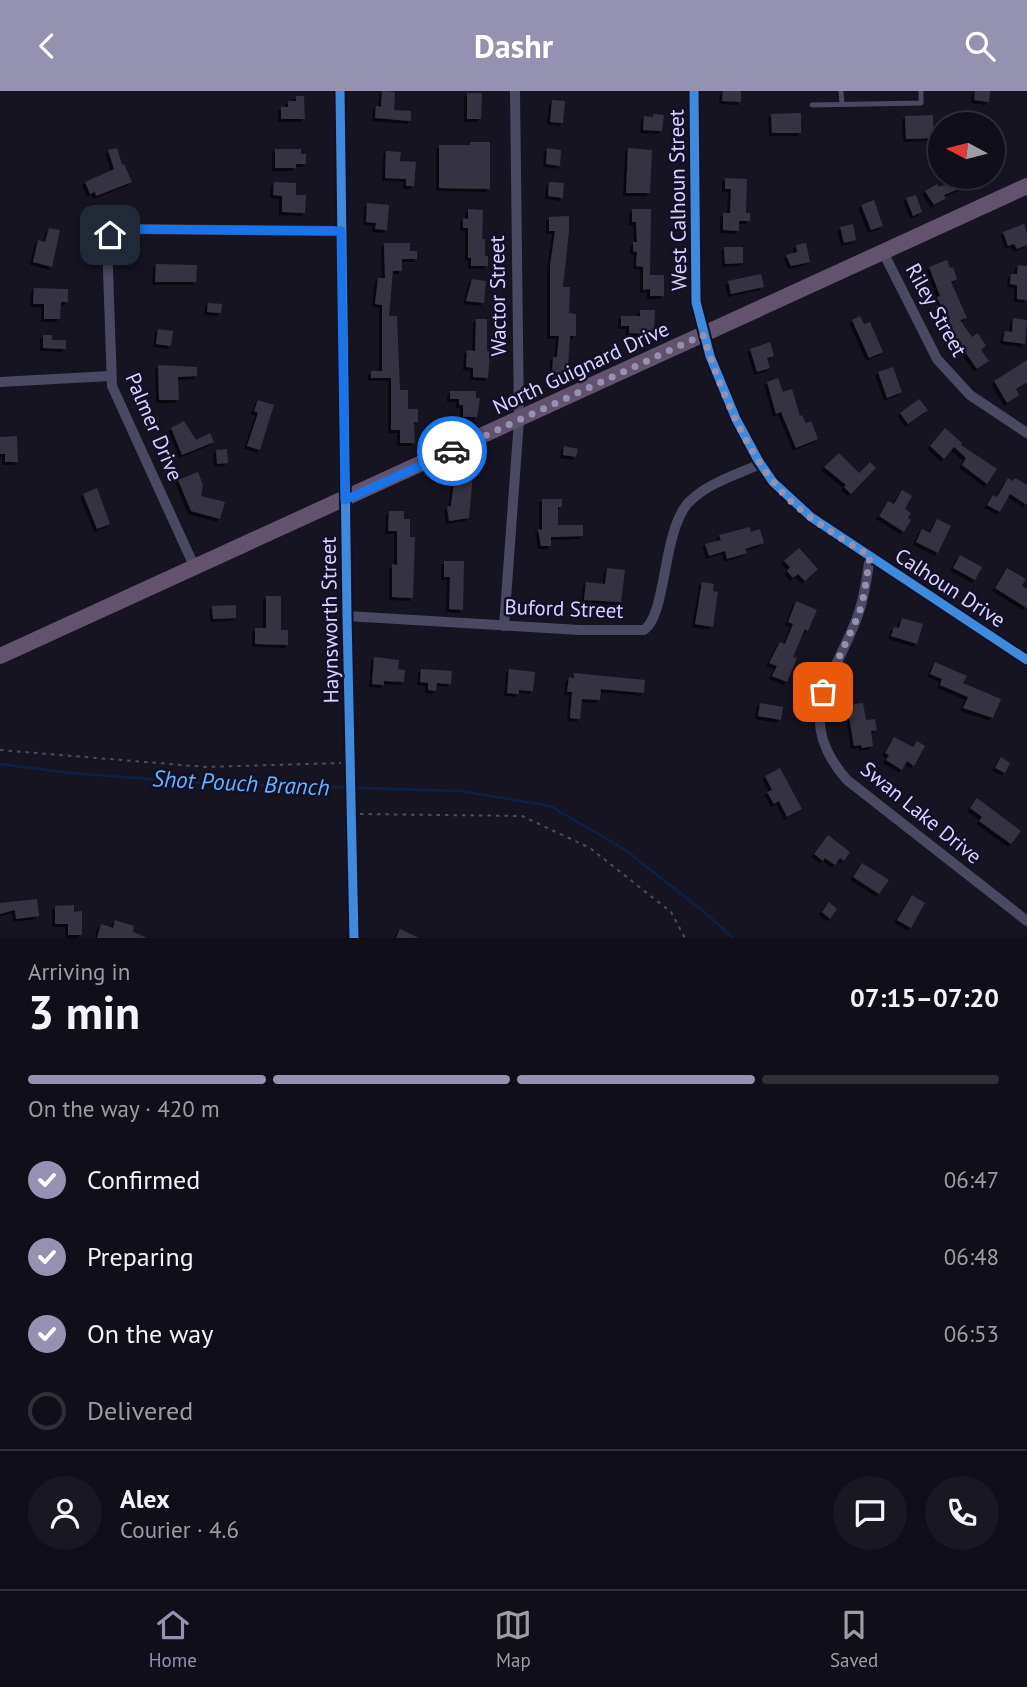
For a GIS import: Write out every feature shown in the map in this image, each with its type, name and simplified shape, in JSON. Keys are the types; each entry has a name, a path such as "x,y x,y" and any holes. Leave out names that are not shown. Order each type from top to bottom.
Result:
{"highway":[{"name":"North Guignard Drive","path":"0,656 1027,186"}],"street":[{"name":"Haynsworth Street","path":"340,91 354,938"},
{"name":"Wactor Street","path":"504,626 519,420 515,91"},
{"name":"West Calhoun Street","path":"694,91 695,286 703,335 736,419 760,464"},
{"name":"Palmer Drive","path":"195,568 112,386 107,240 116,230 341,231"},
{"name":"Riley Street","path":"883,252 937,359 971,395 1027,433"},
{"path":"0,382 110,376"},
{"name":"Calhoun Drive","path":"760,464 794,504 1027,660"},
{"name":"Buford Street","path":"347,616 580,630 644,630 650,626 678,517 694,498 710,487 760,464"},
{"name":"Swan Lake Drive","path":"870,556 859,614 823,692 820,706 822,741 835,766 848,779 1027,921"}],"lane":[{"path":"841,91 842,104"},
{"path":"812,105 921,103 921,91"}],"path":[{"path":"0,750 206,767 350,766"},
{"path":"352,811 522,816 590,848 670,912 685,938"}],"building":[{"path":"382,91 395,92 394,110 411,111 411,121 375,118 376,106 381,107"},
{"path":"723,91 741,91 741,102 722,101"},
{"path":"975,91 990,91 989,102 974,100"},
{"path":"467,93 482,93 481,119 467,119"},
{"path":"296,96 304,96 305,119 281,119 281,107 288,107 288,101 296,101"},
{"path":"552,100 565,101 563,123 550,122"},
{"path":"801,113 801,133 772,133 771,114"},
{"path":"653,114 664,115 662,131 643,130 644,116 653,117"},
{"path":"928,115 928,138 906,139 905,116"},
{"path":"470,142 490,142 490,189 439,188 439,145 470,145"},
{"path":"117,148 122,165 124,164 132,182 96,196 95,192 90,194 85,182 114,169 108,150"},
{"path":"547,148 561,150 560,166 546,164"},
{"path":"628,148 652,150 650,193 626,193"},
{"path":"275,149 301,149 301,154 306,154 306,164 296,164 296,168 275,168"},
{"path":"386,151 401,152 400,161 416,162 414,186 406,186 406,179 385,178"},
{"path":"725,178 747,179 746,213 750,213 750,221 739,221 739,231 723,230 723,213 730,213 731,189 725,189"},
{"path":"274,182 296,183 296,195 306,195 305,213 282,212 282,196 273,195"},
{"path":"549,182 564,183 563,198 548,196"},
{"path":"959,189 944,195 946,198 934,205 925,191"},
{"path":"916,195 922,212 913,216 906,198"},
{"path":"874,200 883,226 871,230 861,205"},
{"path":"367,203 389,205 387,230 375,229 376,223 366,222"},
{"path":"468,209 483,210 482,239 485,239 488,266 471,266 471,258 468,258 468,228 463,228 463,218 468,219"},
{"path":"632,209 651,209 650,275 664,275 664,296 650,296 650,289 643,290 643,267 636,266 637,252 633,251 633,242 637,242"},
{"path":"569,216 563,287 570,287 569,313 576,314 576,336 570,336 567,380 552,378 553,357 557,357 559,336 550,336 550,266 555,231 549,231 549,217"},
{"path":"853,224 856,240 844,243 840,227"},
{"path":"1024,224 1027,245 1017,249 1014,244 1008,246 1003,232"},
{"path":"49,228 60,230 52,267 33,262 38,240 45,242"},
{"path":"384,243 410,243 410,251 417,251 417,259 402,259 402,271 393,271 389,316 397,316 400,390 408,390 408,409 418,409 418,422 414,422 415,443 400,443 400,430 391,430 391,378 371,378 371,371 382,371 382,305 375,304 378,278 385,278"},
{"path":"806,243 810,262 791,266 786,255 797,252 796,245"},
{"path":"724,247 743,247 743,263 725,264"},
{"path":"947,260 957,279 951,282 967,318 960,320 972,337 978,333 986,346 981,350 989,361 977,369 954,336 937,297 940,296 929,267"},
{"path":"156,264 197,265 196,282 155,282"},
{"path":"1018,265 1027,266 1027,300 1017,299 1017,285 1010,284 1011,274 1017,274"},
{"path":"761,274 764,287 731,294 728,281"},
{"path":"472,279 486,281 484,303 466,301"},
{"path":"34,288 68,289 68,302 61,302 60,319 44,319 44,304 33,304"},
{"path":"208,303 222,304 221,313 207,312"},
{"path":"640,310 655,310 654,334 629,333 629,326 621,326 621,316 640,316"},
{"path":"860,316 864,324 870,322 883,352 869,358 852,320"},
{"path":"1013,318 1027,320 1025,344 1003,341 1005,331 1012,332"},
{"path":"476,319 487,319 487,351 490,352 488,378 473,377 473,368 466,367 467,350 475,351"},
{"path":"158,329 173,331 171,346 156,344"},
{"path":"43,335 52,335 52,340 66,340 66,349 43,348"},
{"path":"770,342 774,356 767,358 770,368 757,372 750,349"},
{"path":"1027,360 1027,382 1016,389 1019,395 1007,403 994,381"},
{"path":"158,365 197,367 197,376 178,377 179,400 159,400"},
{"path":"893,367 902,392 887,398 878,372"},
{"path":"778,378 783,392 792,389 800,416 802,415 806,423 811,421 818,439 796,448 781,412 776,414 767,382"},
{"path":"450,391 476,391 476,398 480,398 477,417 463,417 463,405 459,405 459,399 450,399"},
{"path":"919,399 928,410 908,424 900,413"},
{"path":"258,400 274,405 260,450 247,446 258,413 254,411"},
{"path":"184,421 196,440 210,433 214,442 182,455 171,428"},
{"path":"945,428 961,445 997,469 987,484 962,465 966,458 954,447 944,459 930,446"},
{"path":"17,436 18,462 5,462 5,454 0,454 0,437"},
{"path":"564,446 578,449 576,457 563,455"},
{"path":"227,449 228,463 217,464 216,450"},
{"path":"839,453 859,473 870,462 876,468 851,494 844,487 846,485 824,467"},
{"path":"198,472 203,485 201,496 225,502 220,519 191,511 178,480"},
{"path":"464,473 473,474 469,518 449,521 447,507 451,506 454,481 463,482"},
{"path":"1008,478 1013,481 1015,478 1027,485 1027,505 1010,494 1000,512 987,505 993,495 997,497"},
{"path":"97,488 110,524 97,529 83,494"},
{"path":"902,490 912,496 905,509 911,513 908,518 911,520 904,532 879,516 888,501 894,504"},
{"path":"542,499 562,499 562,507 558,507 558,525 583,525 583,536 551,537 551,546 541,546 538,529 542,530"},
{"path":"389,511 404,511 404,519 410,519 410,537 415,537 413,598 392,597 392,564 397,565 397,531 388,531"},
{"path":"937,519 951,526 938,553 916,542 922,529 930,533"},
{"path":"750,527 751,532 760,529 764,543 745,549 747,553 727,559 725,551 709,556 705,544 721,540 719,535"},
{"path":"799,548 818,569 805,581 798,574 793,578 787,571 790,567 784,561"},
{"path":"960,555 982,567 975,580 953,568"},
{"path":"444,561 464,561 463,610 449,609 450,577 444,577"},
{"path":"607,568 625,570 621,602 584,600 586,582 605,584"},
{"path":"1007,568 1026,579 1022,586 1027,589 1027,608 995,588"},
{"path":"702,582 714,584 713,591 718,592 713,627 695,624"},
{"path":"266,596 281,596 281,630 288,630 288,645 255,644 255,628 266,628"},
{"path":"796,601 817,610 793,657 797,658 787,682 772,676 777,666 769,663 780,642 785,644 793,624 788,622"},
{"path":"236,605 236,618 213,619 212,606"},
{"path":"902,618 923,624 917,644 891,636 894,627 899,628"},
{"path":"374,657 399,660 398,669 405,670 404,682 384,681 384,685 372,684"},
{"path":"935,662 967,676 963,683 1001,699 993,718 963,708 968,697 940,685 942,679 930,674"},
{"path":"421,669 452,671 451,684 437,683 436,691 428,690 428,683 420,682"},
{"path":"509,669 535,672 533,691 507,693"},
{"path":"574,673 645,680 644,693 601,689 600,700 582,699 580,719 570,718 572,692 567,692 569,677 574,678"},
{"path":"760,703 783,707 781,720 758,716"},
{"path":"863,703 866,720 875,719 877,730 871,731 873,746 862,748 861,745 854,746 847,705"},
{"path":"894,737 913,747 917,741 925,746 914,766 907,761 902,770 886,760 889,755 885,753"},
{"path":"1001,757 1010,763 1005,773 995,768"},
{"path":"780,768 802,809 787,817 779,801 774,804 767,792 772,790 765,776"},
{"path":"977,798 1021,831 1011,844 979,821 982,817 970,808"},
{"path":"828,835 850,852 844,861 840,858 835,865 814,854"},
{"path":"862,863 889,880 879,894 853,877"},
{"path":"912,895 925,903 911,928 897,920"},
{"path":"37,899 39,916 16,919 15,910 0,914 0,903"},
{"path":"829,902 837,909 830,919 822,912"},
{"path":"74,905 74,912 82,911 82,935 68,935 68,924 55,924 55,906"},
{"path":"115,920 134,926 133,932 147,938 97,938 101,924 113,928"},
{"path":"400,929 419,938 396,938"}],"waterway":[{"name":"Shot Pouch Branch","path":"0,764 71,773 201,783 460,791 550,806 624,849 733,938"}],"cycle path":[{"path":"340,91 354,938"},
{"path":"694,91 696,302 710,356 736,419 758,460 773,482 811,517 1027,660"}],"way so far":[{"path":"452,451 703,335 736,419 773,482 811,517 870,556 859,614 823,692"}],"route":[{"path":"110,235 116,230 124,229 341,231 345,500 452,451"}]}
